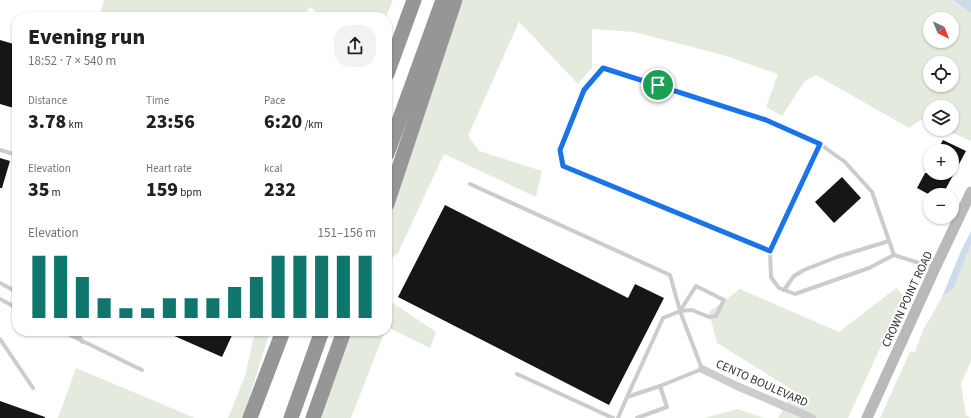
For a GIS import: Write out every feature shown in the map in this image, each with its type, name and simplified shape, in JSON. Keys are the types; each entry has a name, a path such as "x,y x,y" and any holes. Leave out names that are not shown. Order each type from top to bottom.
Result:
{"highway":[{"path":"392,60 414,0"},
{"path":"392,140 442,0"},
{"path":"392,189 455,0"},
{"path":"250,418 281,336"},
{"path":"261,418 291,336"},
{"path":"290,418 321,336"},
{"path":"300,418 322,358 322,336"},
{"path":"313,418 342,336"}],"main road":[{"name":"CROWN POINT ROAD","path":"867,418 971,192"}],"street":[{"name":"CENTO BOULEVARD","path":"702,369 737,386 812,418"}],"lane":[{"path":"770,251 563,166 560,150 584,90 603,68 766,120 820,144 846,162 872,192 894,255"},
{"path":"820,144 770,251 770,277 779,288 795,294 869,268 894,255 935,268"},
{"path":"0,150 12,154"},
{"path":"470,184 670,274 680,311 702,369 628,397"},
{"path":"784,290 794,276 804,270 837,257 889,241"},
{"path":"0,282 12,289"},
{"path":"618,418 663,318 680,311 692,310 710,317 716,316 724,300 696,286 680,311"},
{"path":"0,299 12,305"},
{"path":"71,336 142,370"},
{"path":"79,336 82,342"},
{"path":"0,338 32,388"},
{"path":"517,374 613,418"},
{"path":"637,418 667,407 660,386"}],"shaded area":[{"path":"104,0 393,0 388,12 316,12 310,7 306,12 100,12"},
{"path":"463,0 951,0 971,13 971,141 959,136 959,100 923,100 923,121 921,120 909,128 816,75 804,82 782,116 766,107 778,74 723,55 634,32 592,29 592,68 578,84 519,22 468,136 479,151 542,171 536,197 444,154 398,253 392,258 392,207"},
{"path":"971,244 971,361 961,384 966,415 971,418 880,418 910,352 915,352 923,330 942,297 954,288"},
{"path":"896,288 904,296 848,418 778,418 794,391 717,343 709,312 740,289 839,332"},
{"path":"392,302 436,332 430,348 392,329"},
{"path":"254,336 268,336 243,418 228,418 245,376"},
{"path":"347,336 383,336 351,418 319,418"},
{"path":"76,368 195,418 58,418"},
{"path":"738,409 764,418 704,418"}],"water":[{"path":"952,0 971,0 971,13"},
{"path":"971,231 971,244 954,288 942,297 961,251"}],"building":[{"path":"0,40 12,44 12,108 0,104"},
{"path":"943,140 951,144 941,144"},
{"path":"959,148 966,151 959,164"},
{"path":"0,158 10,161 2,188 0,188"},
{"path":"842,177 861,198 834,223 815,202"},
{"path":"923,177 923,180 950,180 946,188 923,188 923,191 917,188"},
{"path":"445,205 628,298 635,284 664,298 609,405 398,297"},
{"path":"174,336 232,336 222,357"},
{"path":"0,401 45,417 45,418 0,418"}],"route":[{"path":"603,68 658,85 766,120 820,144 770,251 563,166 560,150 584,90 603,68"}]}
